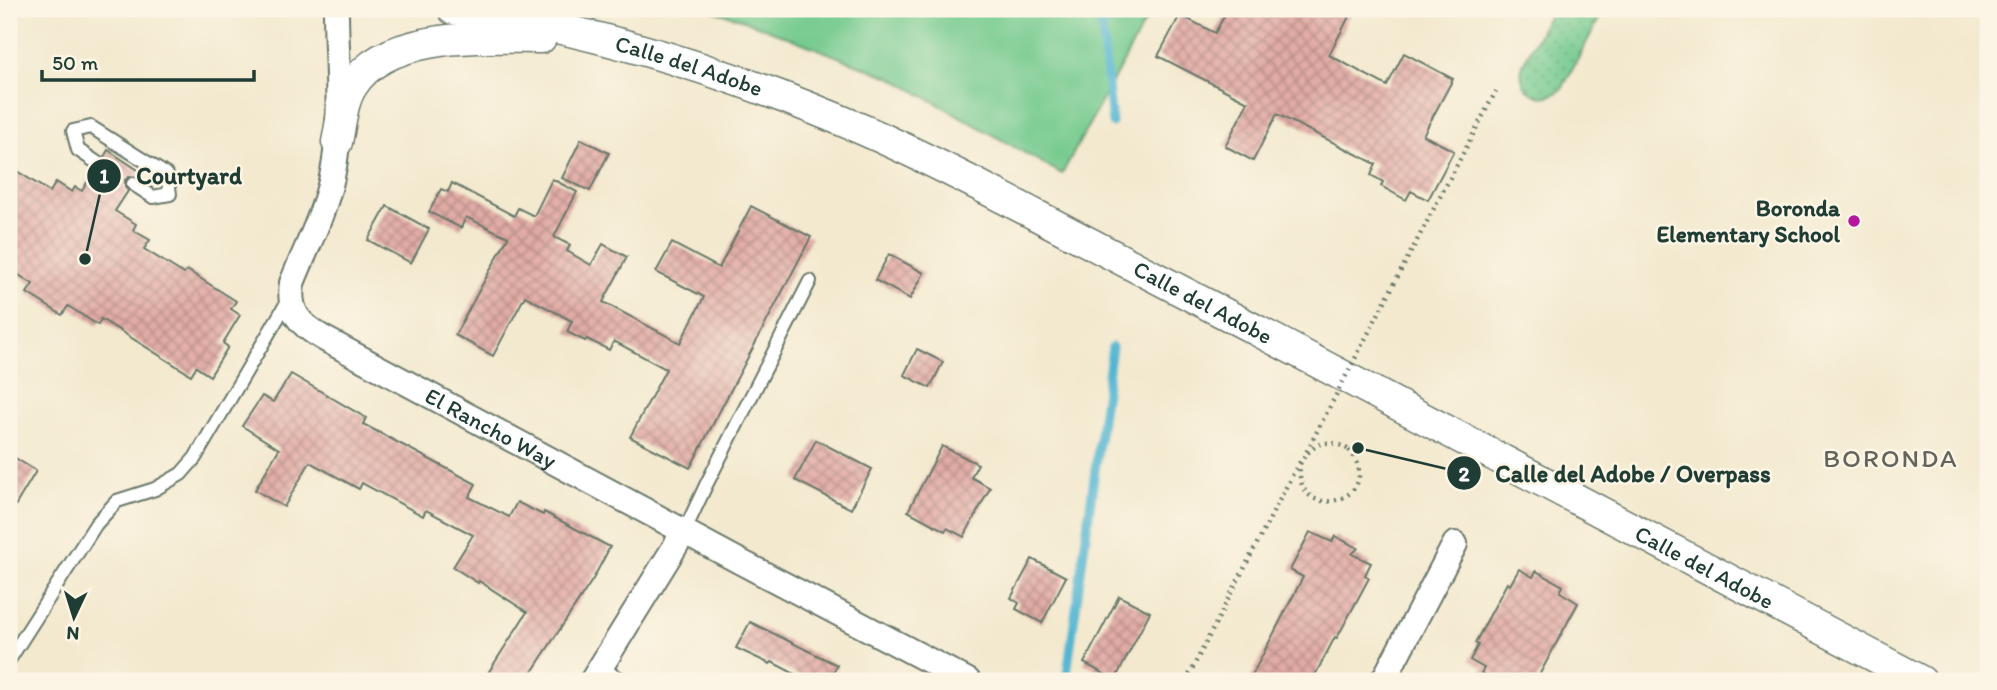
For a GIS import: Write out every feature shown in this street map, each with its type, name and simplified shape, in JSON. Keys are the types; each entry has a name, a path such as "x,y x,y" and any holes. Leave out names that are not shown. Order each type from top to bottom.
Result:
{"street":[{"path":"336,9 337,142"},
{"name":"Calle del Adobe","path":"453,9 491,14 632,46 735,79 870,133 953,172 1169,284 1921,681"},
{"path":"290,297 292,283 332,177 345,100 352,86 373,63 408,47 463,39 541,38 632,46"},
{"name":"El Rancho Way","path":"290,297 295,314 311,331 968,681"},
{"path":"596,675 684,532"},
{"path":"1383,681 1455,544"}],"lane":[{"path":"99,164 78,150 73,131 91,127 167,175 170,194 153,197 133,184"},
{"path":"684,532 810,281"},
{"path":"9,660 96,524 117,501 155,489 181,474 195,458 290,297"},
{"path":"596,675 625,681"}],"path":[{"path":"1186,681 1297,466 1305,455 1321,443 1341,445 1349,450 1356,458 1359,476 1351,493 1334,502 1315,499 1301,484 1300,464 1305,455 1394,284 1496,91"}],"green space":[{"path":"707,9 1152,9 1062,174 892,78 741,19"},
{"path":"1552,9 1604,9 1562,89 1554,94 1538,96 1526,88 1522,73 1523,64"}],"building":[{"path":"1228,9 1353,9 1329,55 1387,86 1404,53 1453,79 1423,135 1454,151 1428,200 1411,191 1406,200 1381,186 1383,182 1371,175 1376,164 1277,114 1253,161 1225,146 1248,102 1158,56 1180,15 1215,33"},
{"path":"581,139 609,153 590,191 562,178"},
{"path":"108,150 141,172 137,177 130,176 125,180 128,191 115,211 136,224 133,230 150,240 144,249 184,274 187,270 236,301 231,309 240,315 223,343 228,347 210,376 196,367 191,375 101,319 98,325 68,306 62,315 27,293 33,284 9,269 9,166 50,192 56,182 72,192 75,187 82,191 94,171 102,172 107,168 104,157"},
{"path":"552,179 577,192 554,237 570,245 567,251 591,265 603,244 627,257 603,302 680,343 704,297 656,272 672,243 719,268 751,206 811,237 690,468 630,437 666,369 614,341 609,350 567,332 572,321 525,296 493,356 455,335 508,237 466,217 461,228 429,212 441,189 448,192 452,183 514,216 518,208 534,216"},
{"path":"387,206 429,229 411,263 368,240"},
{"path":"889,254 924,273 910,299 875,280"},
{"path":"917,349 943,362 930,388 904,375"},
{"path":"291,374 366,418 363,424 476,484 469,497 509,517 517,502 543,515 544,512 610,547 593,579 526,681 483,681 527,612 453,567 473,535 426,510 423,516 362,483 359,489 310,462 284,507 255,490 279,449 242,426 262,396 273,402"},
{"path":"816,440 872,469 851,509 795,480"},
{"path":"942,446 978,464 971,477 990,488 964,537 947,528 945,531 908,511"},
{"path":"9,454 36,471 9,516"},
{"path":"1310,532 1332,542 1335,536 1358,548 1352,554 1371,563 1365,575 1369,578 1312,681 1249,681 1303,577 1290,570"},
{"path":"1032,559 1066,577 1042,623 1016,609 1019,603 1011,598"},
{"path":"1519,569 1533,577 1536,571 1563,586 1560,592 1578,603 1536,681 1496,681 1481,673 1484,668 1470,660 1478,645 1475,643 1507,583 1510,585"},
{"path":"1119,596 1150,612 1115,680 1084,663"},
{"path":"750,622 837,665 829,681 808,681 772,662 770,664 736,648"}],"waterway":[{"path":"1100,9 1112,123"},
{"path":"1066,681 1112,347"}],"place":[{"name":"Boronda Elementary School","path":"1854,221"},
{"name":"Courtyard","path":"85,259"},
{"name":"Calle del Adobe / Overpass","path":"1358,448"}],"district":[{"name":"BORONDA","path":"1891,458"}]}
